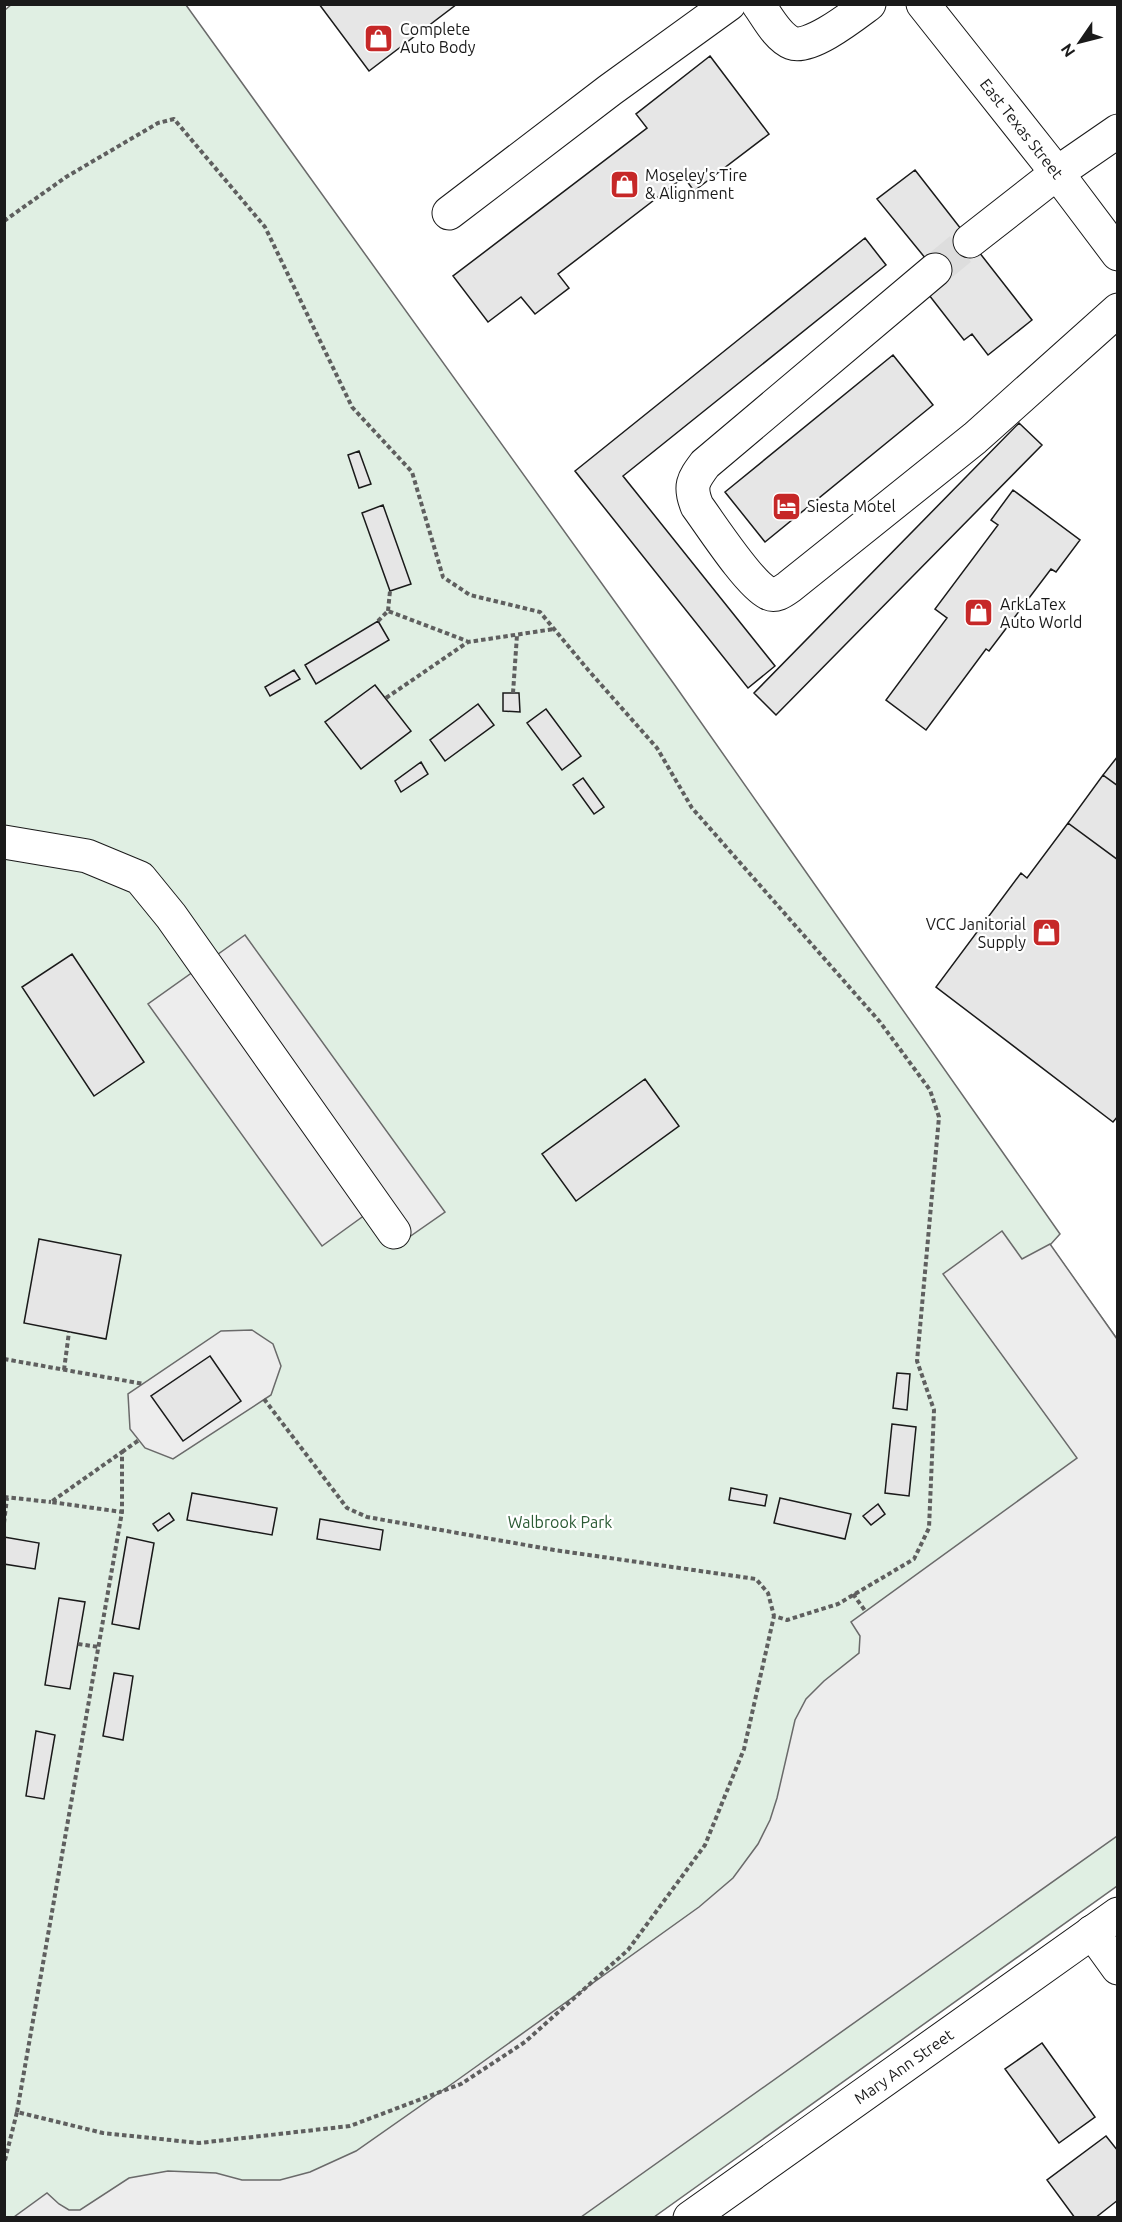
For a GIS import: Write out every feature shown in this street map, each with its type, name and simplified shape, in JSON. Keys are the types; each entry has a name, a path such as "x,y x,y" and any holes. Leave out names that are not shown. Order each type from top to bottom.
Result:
{"street":[{"path":"449,213 610,90 729,4"},
{"path":"758,4 778,33 792,43 806,43 833,29 869,4"},
{"name":"East Texas Street","path":"923,4 1058,173 1118,254"},
{"path":"970,241 1058,173 1118,131"},
{"path":"935,270 705,464 695,478 692,492 697,506 753,582 769,594 780,594 975,438 1118,310"},
{"path":"4,842 87,856 140,878 171,916 394,1232"},
{"path":"1105,1923 1118,1968"},
{"name":"Mary Ann Street","path":"690,2217 1105,1923"}],"path":[{"path":"4,221 66,177 158,123 174,119 266,227 352,407 412,472 443,577 470,595 540,612 657,748 692,808 880,1022 930,1090 939,1117 917,1360 934,1410 930,1528 914,1559 838,1604 787,1620 774,1616"},
{"path":"378,621 388,611 390,591"},
{"path":"388,611 468,642"},
{"path":"386,698 468,642 555,629"},
{"path":"513,693 517,635"},
{"path":"64,1370 69,1332"},
{"path":"4,1359 144,1384"},
{"path":"17,2112 103,2133 199,2143 350,2126 461,2084 525,2042 628,1950 705,1845 744,1749 774,1616 768,1593 756,1580 554,1550 367,1518 346,1508 264,1399"},
{"path":"51,1502 139,1440"},
{"path":"4,2164 17,2112 122,1512 122,1452"},
{"path":"4,1524 6,1498 122,1512"},
{"path":"853,1594 866,1612"},
{"path":"78,1644 99,1647"}],"green space":[{"name":"Walbrook Park","path":"12,4 186,5 674,684 1060,1234 1050,1245 1117,1339 1117,1886 654,2217 5,2217 5,10"}],"shaded area":[{"path":"245,935 445,1212 402,1242 376,1207 322,1246 148,1004"},
{"path":"1002,1231 1022,1259 1050,1244 1117,1339 1117,1836 581,2217 14,2217 47,2193 69,2210 80,2210 129,2178 168,2171 216,2173 242,2180 280,2180 310,2172 356,2151 699,1907 733,1878 758,1844 770,1820 795,1720 806,1699 859,1653 860,1636 851,1622 1077,1458 943,1274"},
{"path":"252,1330 273,1344 281,1366 271,1395 173,1459 145,1448 130,1429 128,1394 221,1331"}],"building":[{"name":"Complete Auto Body","path":"319,4 457,4 369,71"},
{"name":"Moseley's Tire & Alignment","path":"710,56 769,134 694,191 684,177 558,274 569,288 535,314 521,297 488,322 453,276 647,128 636,114"},
{"path":"915,170 1032,320 988,355 972,334 964,340 922,286 935,270 877,199"},
{"path":"865,238 886,265 623,476 775,666 748,688 575,471"},
{"path":"893,355 933,405 765,542 725,492"},
{"path":"1019,423 1042,445 776,715 754,693"},
{"path":"359,451 371,484 359,488 348,455"},
{"name":"ArkLaTex Auto World","path":"1013,490 1080,540 1056,572 1051,569 989,651 986,649 926,730 886,700 947,618 935,609 998,525 991,520"},
{"path":"383,505 411,584 390,591 362,513"},
{"path":"378,621 389,640 316,684 305,665"},
{"path":"294,670 300,679 270,696 265,687"},
{"path":"375,685 411,731 361,769 325,722"},
{"path":"503,693 519,693 520,712 503,711"},
{"path":"478,704 494,725 445,761 430,740"},
{"path":"546,709 581,756 562,770 527,723"},
{"path":"1118,756 1118,786 1103,775"},
{"path":"421,762 428,774 401,792 395,781"},
{"path":"1103,775 1118,786 1118,860 1068,823"},
{"path":"583,778 604,807 594,814 573,785"},
{"name":"VCC Janitorial Supply","path":"1068,823 1118,860 1118,1116 1113,1122 936,987 1021,873 1027,878"},
{"path":"72,954 144,1062 94,1096 22,987"},
{"path":"645,1079 679,1126 576,1201 542,1154"},
{"path":"39,1239 121,1255 106,1339 24,1323"},
{"path":"210,1356 241,1401 183,1441 151,1396"},
{"path":"897,1373 910,1374 907,1410 893,1408"},
{"path":"892,1424 916,1427 909,1496 885,1493"},
{"path":"731,1488 767,1495 765,1506 729,1500"},
{"path":"192,1493 277,1508 272,1535 187,1520"},
{"path":"780,1498 851,1514 845,1539 774,1523"},
{"path":"878,1504 885,1514 871,1525 863,1516"},
{"path":"169,1513 174,1520 158,1531 153,1524"},
{"path":"320,1519 383,1530 380,1550 317,1539"},
{"path":"4,1537 39,1543 35,1569 4,1564"},
{"path":"127,1537 154,1543 139,1629 112,1624"},
{"path":"59,1598 85,1602 70,1689 45,1685"},
{"path":"114,1673 133,1676 123,1740 103,1736"},
{"path":"36,1731 55,1735 44,1799 26,1796"},
{"path":"1042,2043 1095,2117 1059,2143 1005,2069"},
{"path":"1106,2136 1118,2151 1118,2200 1095,2218 1075,2218 1047,2180"}],"tunnel":[{"path":"935,270 970,241"}],"place":[{"name":"Complete Auto Body","path":"379,38"},
{"name":"Moseley's Tire & Alignment","path":"624,184"},
{"name":"Siesta Motel","path":"786,506"},
{"name":"ArkLaTex Auto World","path":"979,613"},
{"name":"VCC Janitorial Supply","path":"1047,933"}]}
